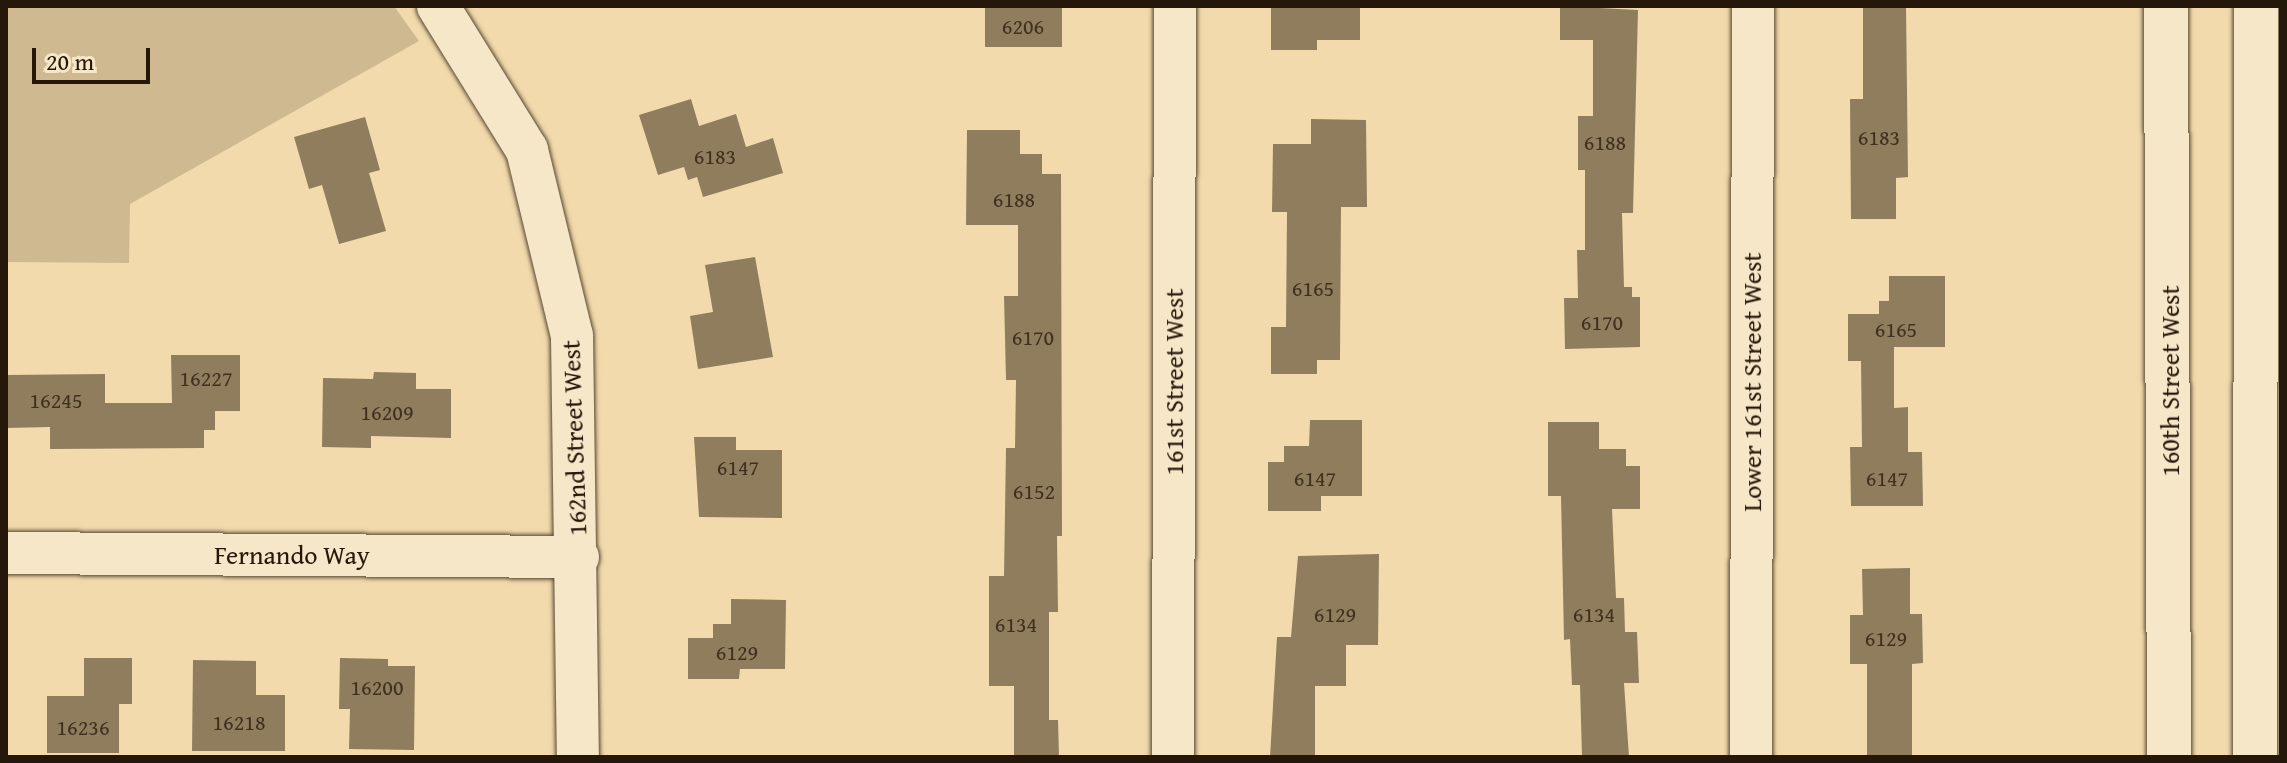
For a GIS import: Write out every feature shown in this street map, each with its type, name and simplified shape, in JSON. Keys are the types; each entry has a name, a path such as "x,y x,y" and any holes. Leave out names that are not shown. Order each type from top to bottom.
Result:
{"main road":[{"name":"160th Street West","path":"2166,6 2169,757"},
{"path":"2255,757 2256,6"}],"street":[{"name":"162nd Street West","path":"438,6 527,150 572,336 578,557 578,757"},
{"name":"161st Street West","path":"1173,757 1175,6"},
{"name":"Lower 161st Street West","path":"1751,757 1753,6"},
{"name":"Fernando Way","path":"6,553 578,557"}],"shaded area":[{"path":"6,6 394,6 419,41 130,204 129,263 6,262"}],"building":[{"path":"985,6 1062,6 1062,47 985,47"},
{"path":"1271,6 1360,6 1360,40 1317,40 1317,50 1271,50"},
{"path":"1560,6 1638,10 1633,213 1622,213 1624,287 1632,287 1632,297 1640,297 1640,347 1565,349 1564,298 1578,298 1577,250 1585,250 1585,170 1578,170 1578,116 1593,116 1593,40 1560,40"},
{"path":"1863,6 1906,6 1908,177 1896,178 1896,219 1851,219 1850,99 1863,99"},
{"path":"691,99 699,126 736,114 746,147 773,138 783,173 703,197 697,177 688,180 684,167 658,175 639,115"},
{"path":"365,117 380,170 369,173 386,231 339,244 322,185 309,189 294,137"},
{"path":"1311,119 1366,120 1367,207 1341,207 1340,360 1317,360 1317,374 1271,374 1271,327 1286,327 1287,212 1272,212 1273,144 1311,144"},
{"path":"967,130 1020,130 1020,154 1042,154 1042,174 1061,174 1062,536 1057,536 1058,612 1049,612 1049,720 1058,720 1059,757 1014,757 1014,686 989,686 989,576 1004,576 1006,448 1015,448 1016,380 1006,380 1004,296 1018,296 1018,225 966,225"},
{"path":"755,257 773,357 698,369 690,316 713,312 705,265"},
{"path":"1889,276 1945,276 1945,347 1894,347 1894,408 1908,407 1908,452 1922,452 1923,506 1851,506 1850,447 1862,447 1861,361 1848,361 1848,314 1879,314 1879,301 1889,301"},
{"path":"171,355 240,355 240,411 215,411 215,430 204,430 204,448 50,449 50,427 6,428 6,375 105,374 105,403 172,403"},
{"path":"374,372 416,373 416,389 451,389 451,438 371,436 371,448 322,447 323,378 373,379"},
{"path":"1310,420 1362,420 1362,496 1321,496 1321,511 1268,511 1268,462 1284,462 1284,446 1309,446"},
{"path":"1548,422 1599,422 1599,449 1626,449 1626,466 1640,466 1640,509 1612,509 1616,598 1624,598 1625,632 1637,632 1639,683 1624,683 1629,757 1582,757 1580,685 1572,685 1570,639 1564,640 1561,496 1548,496"},
{"path":"694,437 736,437 736,450 782,450 782,518 699,517"},
{"path":"1379,554 1378,645 1346,645 1346,686 1315,686 1315,757 1270,757 1277,637 1291,637 1298,556"},
{"path":"1910,568 1910,614 1922,614 1923,663 1912,664 1912,757 1867,757 1867,664 1850,664 1850,615 1863,615 1862,569"},
{"path":"731,599 786,600 785,669 740,669 739,679 688,679 688,638 713,638 713,624 731,624"},
{"path":"84,658 132,658 132,704 119,704 119,753 47,753 47,696 84,696"},
{"path":"340,658 388,659 388,666 415,666 414,750 349,749 350,709 339,709"},
{"path":"193,660 256,661 256,695 285,695 285,751 192,751"}]}
